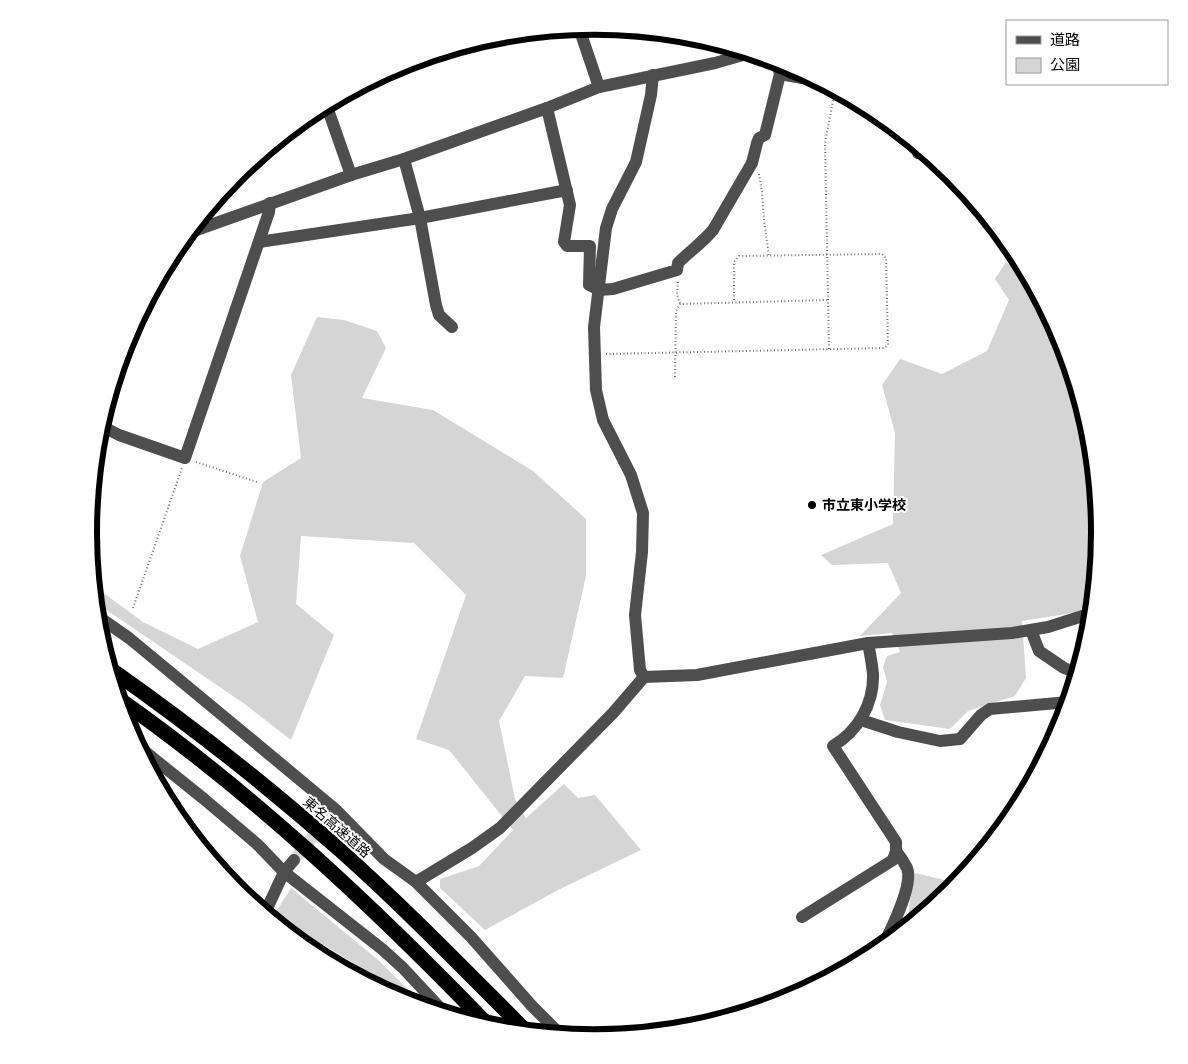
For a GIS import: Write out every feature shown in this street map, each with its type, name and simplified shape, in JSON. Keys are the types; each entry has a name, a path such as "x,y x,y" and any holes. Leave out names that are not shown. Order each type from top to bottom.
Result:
{"highway":[{"name":"東名高速道路","path":"118,674 158,702 258,781 341,851 441,945 518,1023"},
{"path":"129,706 234,788 331,871 422,957 478,1015"}],"street":[{"path":"581,35 599,87"},
{"path":"200,228 351,175 404,159 547,108 599,87 738,56"},
{"path":"547,108 570,205 564,242 568,246 590,246 589,285 599,290 613,289 678,270 678,263 692,248 705,239 712,230 752,163 759,138 765,135 780,74 779,71"},
{"path":"780,74 791,76"},
{"path":"644,677 640,670 635,615 642,552 643,513 631,475 603,420 596,390 594,327 606,228 612,209 636,162 653,75"},
{"path":"329,112 351,175"},
{"path":"404,159 420,218 439,315 452,327"},
{"path":"259,242 420,218 567,190"},
{"path":"108,429 119,435 185,458 269,212 270,203"},
{"path":"416,882 472,848 500,828 613,713 644,677 696,675 868,643 991,636 1030,630 1083,616"},
{"path":"106,622 129,638 335,809 384,859 416,882 471,937 553,1027"},
{"path":"1030,630 1039,651 1071,671"},
{"path":"802,917 893,860 896,851 896,842 834,746 855,729 866,708 873,683 868,643"},
{"path":"861,720 898,732 940,741 960,739 981,715 990,709 1061,703"},
{"path":"150,756 257,844 284,872 382,949 436,1004"},
{"path":"889,931 904,897 908,869 896,851"},
{"path":"268,907 284,872 294,860"}],"path":[{"path":"829,349 825,142 833,96"},
{"path":"752,163 760,177 769,256"},
{"path":"594,355 884,348 888,345 886,258 882,254 739,256 734,262 734,302"},
{"path":"675,377 676,311 680,304 677,294 678,270"},
{"path":"680,304 827,300"},
{"path":"133,608 185,458 257,482"},
{"path":"304,935 346,963"}],"green space":[{"path":"1006,262 1014,268 1040,312 1065,372 1074,403 1087,467 1090,499 1090,565 1084,611 1022,621 1026,678 1015,696 968,711 950,729 885,720 880,705 887,682 883,667 887,656 900,652 892,633 860,636 901,593 888,563 832,565 821,555 893,524 895,433 882,385 900,359 942,374 987,351 1009,300 995,279"},
{"path":"317,317 344,320 377,331 386,348 362,398 433,410 533,471 586,519 586,576 563,678 525,676 499,721 515,799 526,818 564,784 578,798 595,795 641,850 558,890 485,930 440,888 440,879 479,866 513,830 449,750 416,739 466,595 414,543 301,536 296,604 334,635 291,740 246,705 103,607 100,591 143,622 198,649 258,622 240,556 263,482 301,458 291,375"},
{"path":"915,873 947,881 905,920 908,913"},
{"path":"291,888 378,960 414,995 361,971 355,964 287,923 275,913"}],"tunnel":[{"path":"294,860 335,809"}],"place":[{"name":"市立東小学校","path":"812,505"}]}
